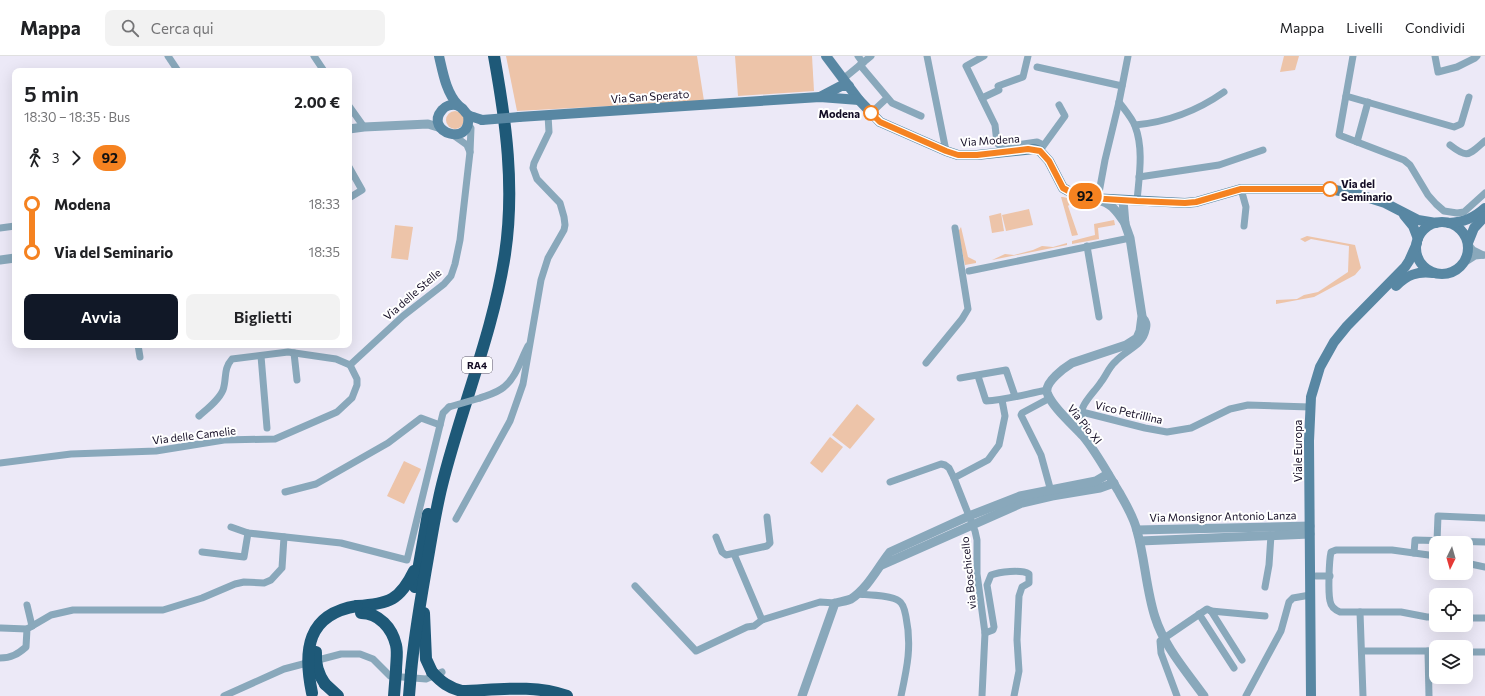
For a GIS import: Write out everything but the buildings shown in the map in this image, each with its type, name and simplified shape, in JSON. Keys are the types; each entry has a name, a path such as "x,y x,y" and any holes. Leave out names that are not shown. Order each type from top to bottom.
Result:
{"highway":[{"name":"RA4","path":"400,696 403,672 414,637 423,560 438,469 489,299 498,251 502,201 502,165 486,56"},
{"name":"RA4","path":"423,560 442,485 497,299 506,253 510,200 510,167 504,112 494,56"},
{"path":"338,696 325,684 316,666 315,653 326,626 344,615 356,612 359,609 376,605 397,596 423,560"},
{"path":"423,560 428,580 424,612 424,642 426,659 437,672 444,684 453,689 462,691 528,689 549,691 567,696"},
{"path":"313,695 309,679 308,654 310,641 315,631 325,618 346,607 359,609 379,618 392,634 403,672 394,696"},
{"name":"RA4","path":"403,672 409,696"}],"main road":[{"path":"439,56 448,90 453,100 466,111 468,120 462,132 453,135 444,131 439,124 439,116 445,107 448,90"},
{"name":"Via Modena","path":"826,56 859,100 880,122 946,151 958,155 977,155 1041,148"},
{"path":"833,90 843,79"},
{"path":"820,98 841,86 843,79"},
{"path":"840,98 843,79"},
{"name":"Via San Sperato","path":"468,120 820,98 859,100"},
{"path":"445,107 453,104 458,105"},
{"path":"1041,148 1063,188 1074,194 1094,198 1185,203 1196,202 1241,189 1330,189 1360,195 1385,203 1418,220 1436,223 1468,220 1478,215 1485,208"},
{"path":"1402,212 1413,226 1417,241 1416,250 1421,264 1433,273 1450,273 1458,269 1464,263 1468,254 1466,236 1455,225 1447,223"},
{"path":"1468,244 1474,228 1485,216"},
{"path":"1417,241 1422,232 1428,226 1436,223"},
{"name":"Viale Europa","path":"1311,696 1311,397 1316,377 1334,342 1347,326 1406,267 1417,241"},
{"name":"Viale Europa","path":"1316,696 1315,415 1321,380 1334,353 1345,337 1400,282 1413,274 1422,272 1433,273"}],"street":[{"path":"168,56 176,68"},
{"path":"314,56 322,68"},
{"path":"858,56 861,64 892,103 921,116"},
{"path":"843,79 871,56"},
{"path":"927,56 946,151"},
{"path":"984,56 966,66 995,125 998,146 1001,147 1037,142 1041,148 1065,116 1060,105"},
{"path":"982,98 999,90 998,86 1023,77 1028,56"},
{"path":"1125,224 1108,203 1094,198 1119,102 1128,56"},
{"path":"1353,56 1339,135 1404,160 1410,165 1428,195 1444,211 1456,213 1464,212 1485,193"},
{"path":"1435,56 1438,72 1457,67 1477,56"},
{"path":"1037,67 1122,86"},
{"path":"1135,125 1152,124 1177,117 1208,103 1224,92"},
{"path":"1346,96 1454,127 1461,124 1468,97"},
{"path":"871,113 887,98"},
{"path":"1119,102 1135,125 1139,145 1137,201"},
{"path":"1357,142 1368,102"},
{"path":"352,110 364,127"},
{"path":"456,519 510,421 523,384 542,280 548,258 564,230 564,217 560,203 537,179 533,168 549,132 548,115"},
{"path":"428,124 439,116"},
{"name":"Via delle Stelle","path":"350,365 403,316 444,284 451,276 460,240 470,152 471,128 468,120"},
{"path":"352,129 428,124 441,128"},
{"path":"453,135 467,145 470,152"},
{"path":"1450,145 1461,154 1465,155 1473,151 1485,141"},
{"path":"1139,177 1219,165 1263,150"},
{"path":"352,172 362,190 352,196"},
{"path":"1241,189 1246,207 1244,226"},
{"path":"1051,492 1041,455 1021,415 1022,413 1048,394 1052,380 1064,368 1072,363 1126,345 1137,338 1140,331 1142,316 1130,238 1125,224 1123,200"},
{"path":"0,228 12,226"},
{"path":"926,363 962,319 968,309 955,228"},
{"path":"969,271 1130,238"},
{"path":"1468,244 1473,250 1484,255"},
{"path":"1087,246 1099,317"},
{"path":"1464,263 1475,256 1484,255"},
{"path":"0,260 12,258"},
{"path":"1084,437 1083,407 1102,382 1113,363 1142,340 1147,325 1146,320 1142,316"},
{"path":"231,527 248,533 341,543 407,560 443,413 448,407 480,398 505,387 531,340"},
{"path":"138,348 140,357"},
{"path":"199,416 215,401 223,390 228,364 232,359 261,356 290,350 336,359 350,365"},
{"path":"290,350 297,380"},
{"path":"261,356 267,428"},
{"name":"Via delle Camelie","path":"0,463 71,454 156,451 224,440 275,439 337,412 352,398 357,386 357,379 350,365"},
{"path":"960,378 1006,370 1015,396"},
{"path":"978,376 986,401 1002,400 1015,396 1048,394"},
{"name":"Via Pio XI","path":"1048,394 1060,411 1084,437 1130,511 1140,541 1155,617 1163,638 1204,696"},
{"path":"954,478 988,460 999,445 1005,416 1002,400"},
{"name":"Vico Petrillina","path":"1082,412 1167,432 1191,428 1230,409 1248,405 1310,407"},
{"path":"285,492 316,484 383,446 421,418 440,425"},
{"name":"via Boschicello","path":"890,482 941,464 949,468 954,478 977,540 977,574 985,633 982,696"},
{"path":"882,565 1022,503 1051,492 1096,481 1108,474"},
{"path":"635,586 696,651 747,627 754,626 762,620 820,602 835,603 849,600 857,594 882,565 890,552 969,516 1020,496 1100,488 1114,483"},
{"path":"1437,536 1438,516 1485,518"},
{"path":"716,537 722,552 726,555 767,546 770,543 767,517"},
{"name":"Via Monsignor Antonio Lanza","path":"1137,530 1310,530"},
{"name":"Via Monsignor Antonio Lanza","path":"1140,541 1271,535 1310,530"},
{"path":"202,552 244,557 248,533"},
{"path":"1265,587 1269,565 1271,535"},
{"path":"1,628 29,627 51,615 73,610 163,610 202,598 235,584 244,582 264,583 271,580 282,568 284,537"},
{"path":"1414,553 1415,540 1429,541"},
{"path":"1473,542 1485,542"},
{"path":"1429,555 1392,550 1336,550 1332,552 1330,558 1330,601 1334,609 1340,612 1401,612 1429,617"},
{"path":"734,554 762,620"},
{"path":"1473,564 1485,567"},
{"path":"985,633 993,630 994,627 987,585 991,576 997,573 1024,571 1029,574 1029,583 1022,587 1019,596 1019,671 1014,696"},
{"path":"1316,576 1330,576"},
{"path":"857,594 890,597 898,600 902,604 910,639 908,663 901,696"},
{"path":"1246,696 1281,631 1289,602 1293,598 1310,595"},
{"path":"802,696 835,603"},
{"path":"0,658 11,657 26,647 29,627 27,605"},
{"path":"1177,696 1161,653 1160,641 1163,638 1207,609 1211,611 1265,616"},
{"path":"1211,611 1242,660"},
{"path":"1360,612 1363,651 1363,696"},
{"path":"1199,614 1234,668"},
{"path":"1473,618 1485,618"},
{"path":"1363,651 1428,651 1429,696"},
{"path":"1473,652 1485,652"},
{"path":"224,696 284,669 341,654 360,654 373,659 390,676 426,679 437,672"}],"shaded area":[{"path":"506,56 697,56 704,101 517,111"},
{"path":"735,56 812,56 814,91 738,96"},
{"path":"1284,56 1299,56 1295,70 1280,72"},
{"path":"455,111 461,114 464,120 461,126 455,129 449,126 446,120 449,114"},
{"path":"1061,197 1088,203 1087,205 1071,203 1068,206 1078,235 1072,236"},
{"path":"1029,209 1033,225 1006,231 1002,215"},
{"path":"1001,213 1004,231 992,233 989,216"},
{"path":"1114,220 1115,225 1098,228 1099,239 1072,244 1072,241 1095,235 1094,224"},
{"path":"395,225 413,227 408,260 391,258"},
{"path":"961,227 968,257 976,261 976,263 965,265 958,232"},
{"path":"1307,236 1355,245 1361,268 1355,275 1314,297 1276,304 1276,300 1297,299 1304,295 1318,292 1348,272 1349,246 1311,239 1305,242 1300,239"},
{"path":"1067,243 1067,245 992,260 1005,254 1014,255 1042,246 1053,247"},
{"path":"857,404 875,419 850,449 832,435"},
{"path":"830,437 843,447 822,473 810,463"},
{"path":"404,461 421,469 404,504 387,496"}],"bus line":[{"name":"92","path":"871,113 880,122 958,155 977,155 1028,149 1040,151 1049,161 1063,188 1074,194 1090,198 1185,203 1196,202 1241,189 1330,189"}],"place":[{"name":"Modena","path":"871,113"},
{"name":"Via del Seminario","path":"1330,189"}]}
